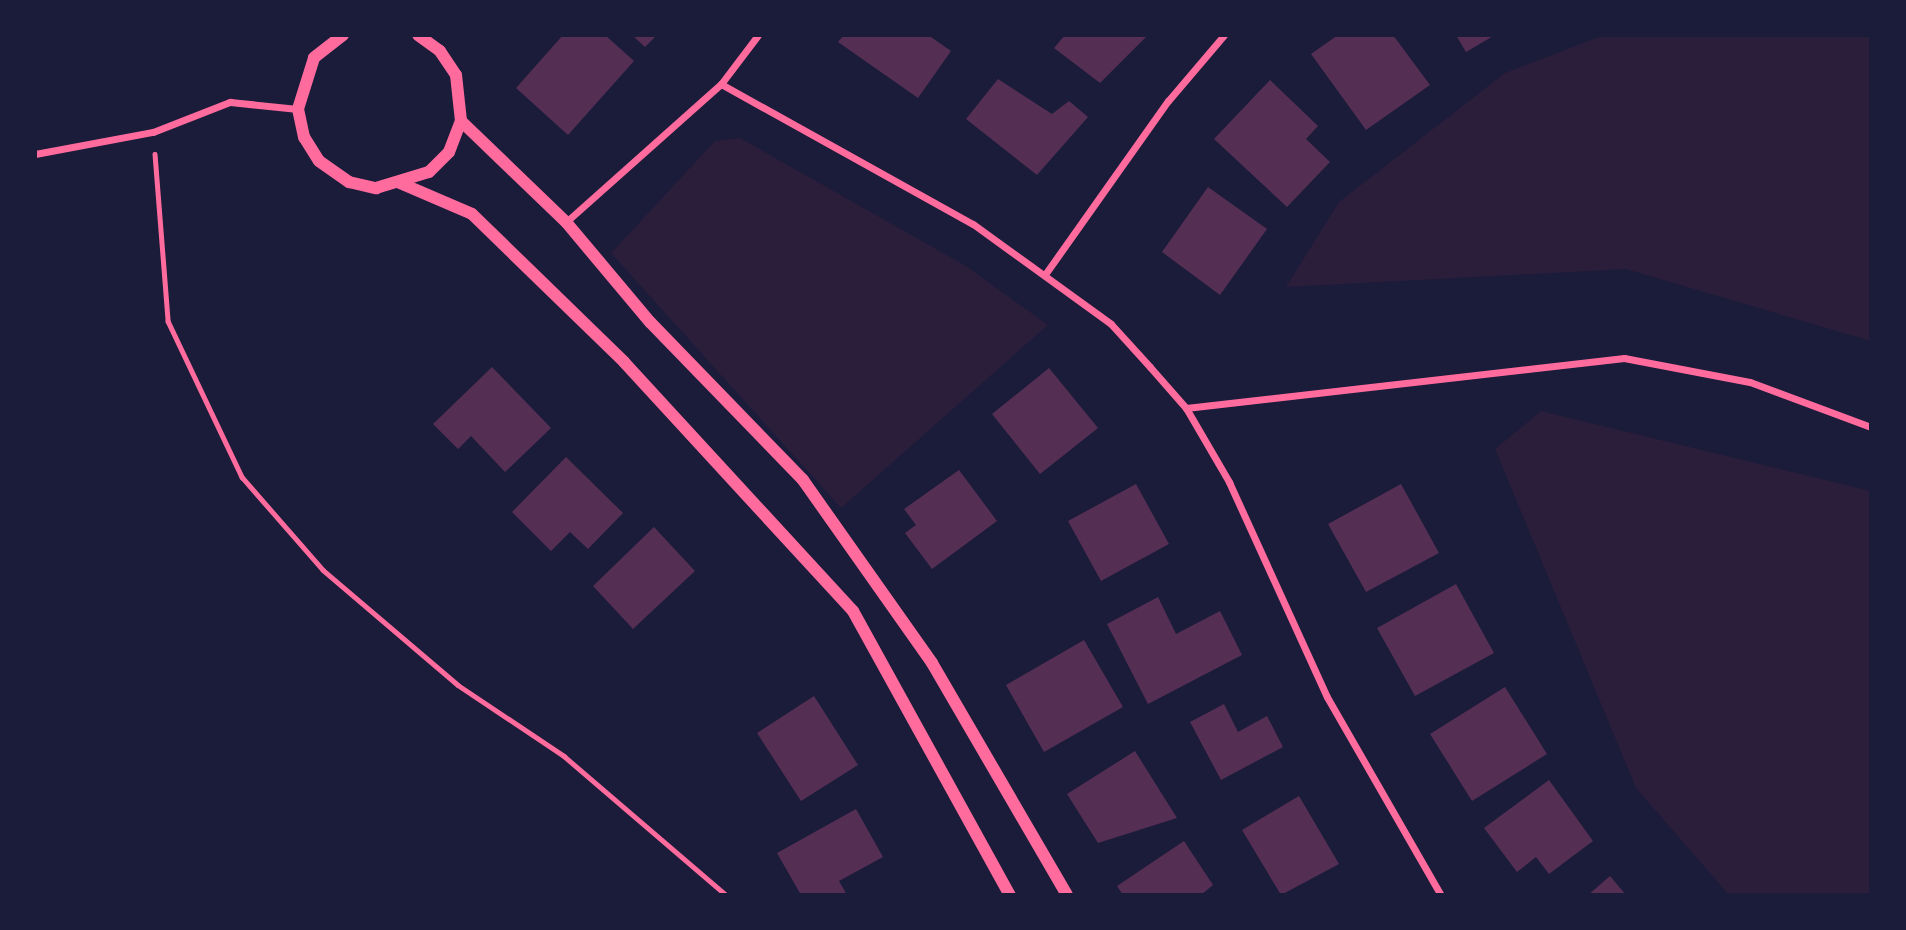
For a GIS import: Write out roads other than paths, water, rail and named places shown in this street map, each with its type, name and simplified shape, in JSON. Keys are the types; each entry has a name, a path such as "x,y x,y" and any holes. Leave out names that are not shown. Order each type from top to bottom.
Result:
{"street":[{"path":"337,36 314,58 298,109 304,137 339,175 376,188 400,183 429,172 449,152 461,121 456,75 440,51 418,35"},
{"path":"566,222 721,84 758,35"},
{"path":"1046,273 1130,152 1224,35"},
{"path":"721,84 903,182 1046,273 1111,324 1186,408 1229,482 1328,697 1441,895"},
{"path":"35,154 153,132 230,102 298,109"},
{"path":"461,121 566,222 650,322 803,480 932,663 1067,895"},
{"path":"400,183 472,214 624,362 853,611 1010,895"},
{"path":"1186,408 1624,358 1750,382 1871,427"}]}
